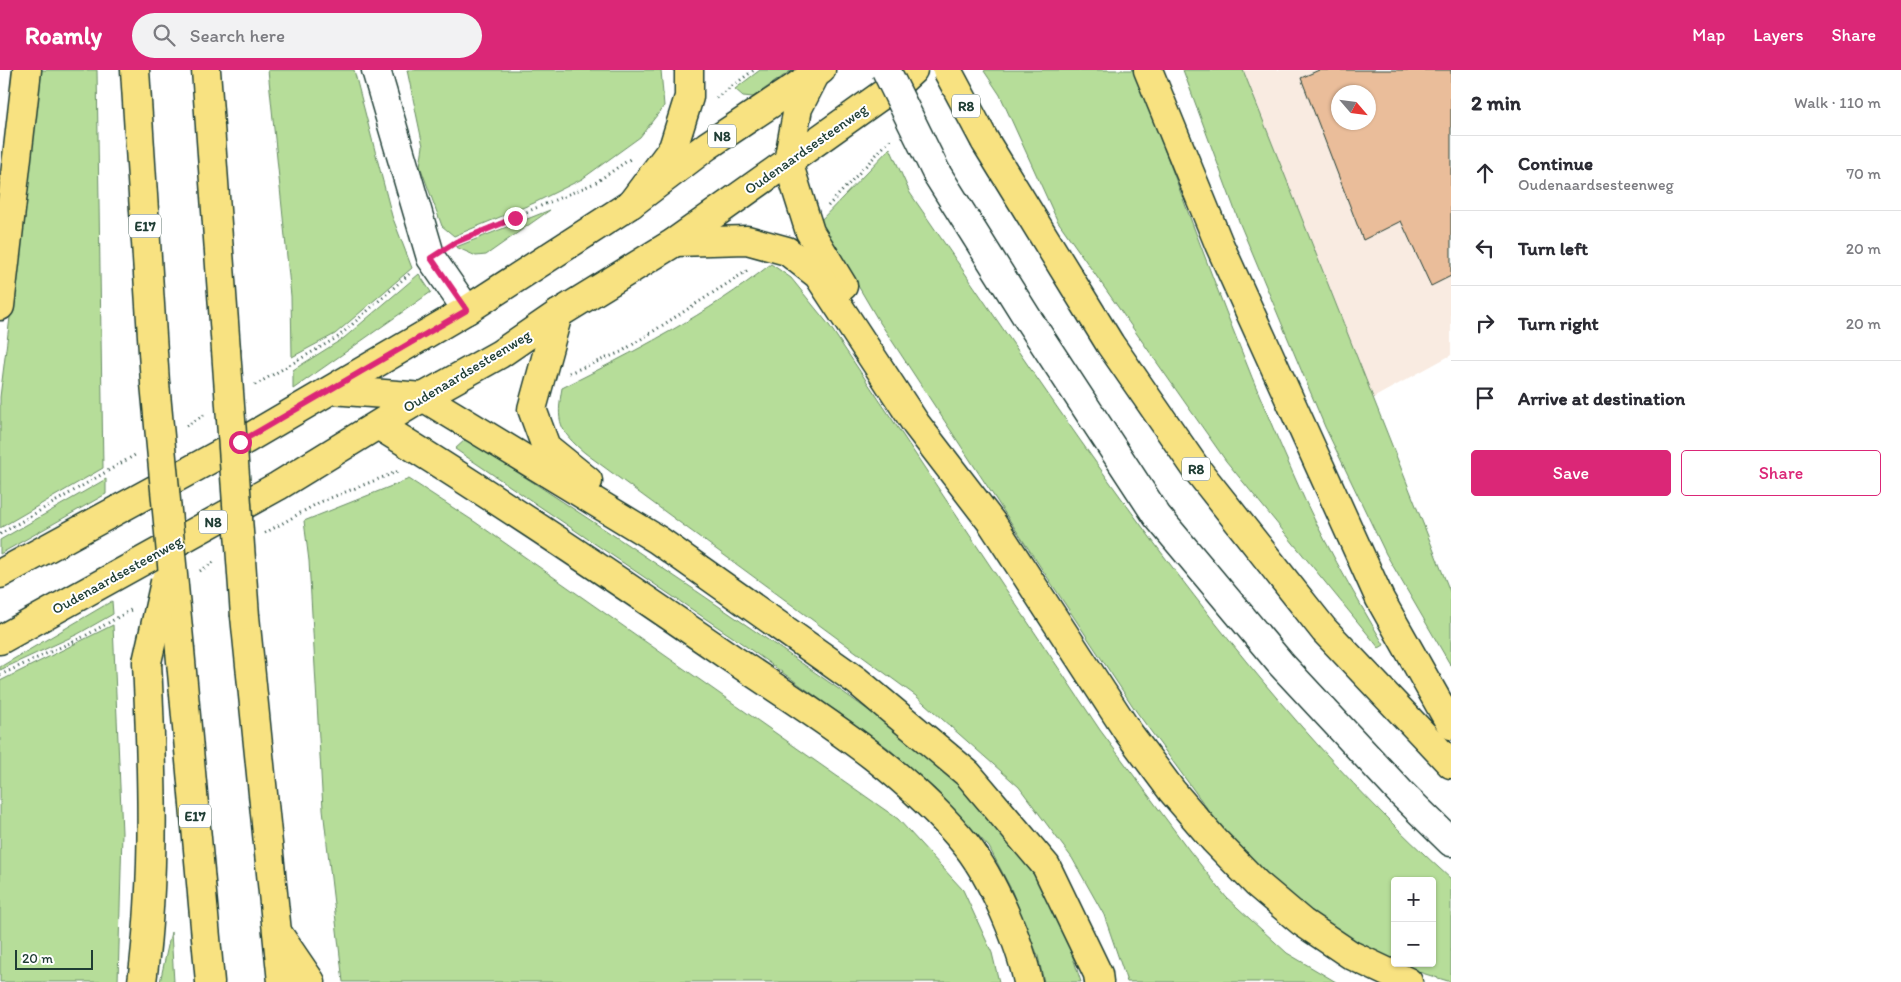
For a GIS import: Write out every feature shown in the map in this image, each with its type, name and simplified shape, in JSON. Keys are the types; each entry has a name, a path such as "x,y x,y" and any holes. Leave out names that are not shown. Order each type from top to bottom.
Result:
{"main road":[{"path":"0,306 27,70"},
{"name":"E17","path":"135,70 155,383 210,982"},
{"path":"206,70 244,616 282,982"},
{"path":"631,204 672,148 689,97 689,70"},
{"name":"Oudenaardsesteenweg","path":"0,640 278,486 423,397 500,354 558,314 675,242 900,82 913,70"},
{"name":"R8","path":"947,70 986,141 1110,344 1194,467 1324,630 1451,764"},
{"path":"1148,70 1219,244 1380,599 1451,725"},
{"path":"819,72 798,108 788,162 810,232 969,492"},
{"name":"N8","path":"0,574 332,390 467,310 631,204 707,146 819,72"},
{"path":"675,242 747,240 787,251 818,275 916,424 992,523 1128,732 1172,791 1214,840 1257,884 1302,922 1352,955 1408,982"},
{"path":"558,314 532,408 546,447 658,540"},
{"path":"332,390 423,397 658,540 857,681 968,774 1046,866 1098,974 1099,982"},
{"path":"378,425 629,588 884,763 938,815 968,848 1009,923 1024,964 1028,982"},
{"path":"142,982 150,918 153,794 147,662 170,559"},
{"path":"277,932 311,982"}],"lane":[{"path":"376,70 431,258 467,310"},
{"path":"886,70 937,174 1028,319 1157,516 1281,664 1402,794 1451,842"}],"path":[{"path":"680,124 754,70"},
{"path":"254,386 338,337 411,272 456,242 595,183 632,157"},
{"path":"178,430 212,411"},
{"path":"0,534 144,450"}],"shaded area":[{"path":"1243,70 1451,70 1451,355 1373,398"}],"green space":[{"path":"41,70 97,70 103,468 0,528 0,397"},
{"path":"268,70 354,70 392,216 412,268 335,334 292,357 291,296"},
{"path":"407,70 661,70 664,106 640,137 582,179 534,203 454,236 442,226 420,166 423,146"},
{"path":"760,70 792,70 753,97 743,96 735,89"},
{"path":"1134,70 1273,428 1315,521 1384,645 1379,648 1226,461 1057,220 1000,95 984,71"},
{"path":"1183,70 1243,70 1451,594 1451,666 1386,554 1325,427 1240,224"},
{"path":"890,148 910,193 1096,463 1161,552 1228,639 1298,723 1372,803 1451,879 1451,982 1403,967 1436,967 1436,877 1391,877 1391,963 1377,959 1319,921 1273,883 1220,826 1136,711 877,318 820,221"},
{"path":"550,210 486,255 476,256 456,247"},
{"path":"771,264 791,278 829,325 1100,730 1189,850 1226,897 1287,953 1336,982 1127,982 1104,915 1072,858 1019,787 916,696 585,453 565,432 559,409 562,388 696,316"},
{"path":"419,274 431,292 293,389 293,370 344,338"},
{"path":"466,439 696,590 867,709 928,757 985,811 1022,856 1052,908 1068,944 1081,982 1044,982 1038,956 1011,889 989,847 935,789 888,748 737,640 455,449"},
{"path":"106,479 106,494 0,554 0,540"},
{"path":"409,479 475,522 898,819 963,890 992,953 999,982 343,982 323,809 309,561 304,521"},
{"path":"112,601 113,614 78,634 0,670 0,667"},
{"path":"113,625 122,833 118,982 0,982 0,681"},
{"path":"171,932 174,982 160,982"}],"building":[{"path":"1319,70 1451,70 1451,276 1431,286 1401,221 1363,240 1301,78"}],"route":[{"path":"240,442 379,363 467,310 431,258 456,242 515,218"}]}
